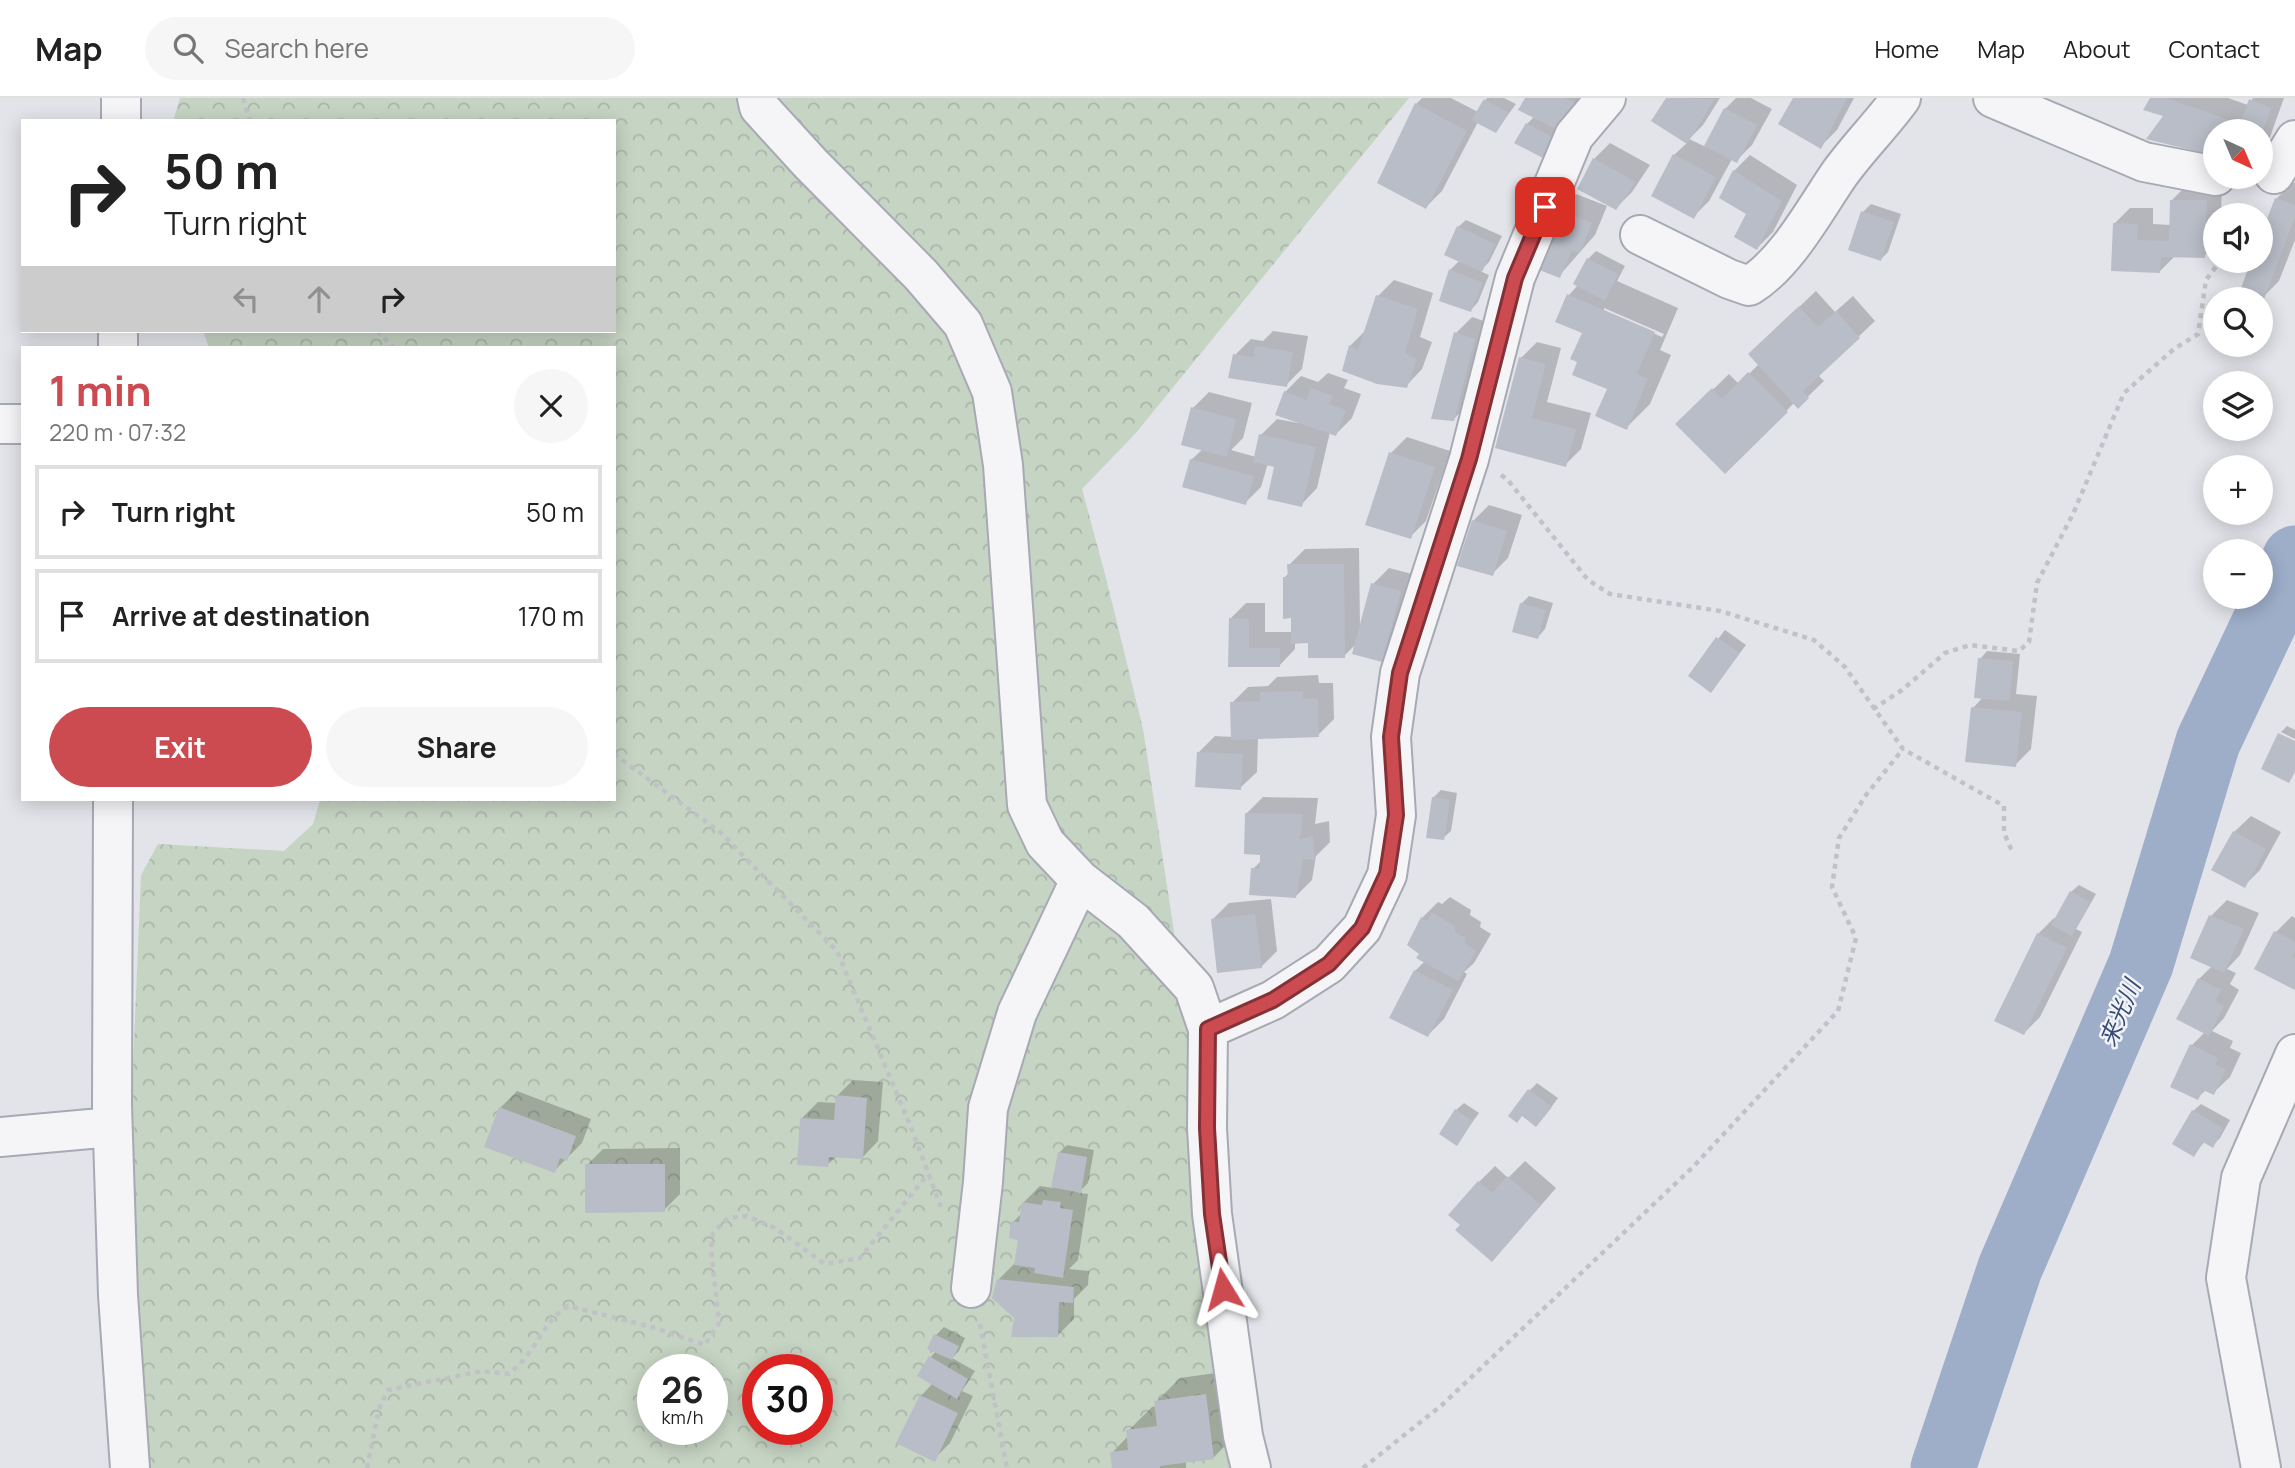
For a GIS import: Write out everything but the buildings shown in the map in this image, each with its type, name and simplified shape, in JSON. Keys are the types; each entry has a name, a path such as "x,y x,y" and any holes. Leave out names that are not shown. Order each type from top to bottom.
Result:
{"street":[{"path":"121,98 121,119"},
{"path":"757,98 759,107 768,117 921,275 963,324 992,391 1003,465 1027,805 1045,843 1080,880 1133,921 1194,988 1208,1029 1207,1128 1212,1214 1243,1437 1251,1468"},
{"path":"1208,1029 1273,1000 1329,964 1362,928 1387,874 1396,815 1391,737 1400,673 1469,459 1515,278 1574,136 1606,98"},
{"path":"1640,235 1728,279 1749,286 1763,277 1813,217 1841,173 1901,98"},
{"path":"1993,98 2144,162 2203,173"},
{"path":"2277,174 2295,140"},
{"path":"0,424 21,424"},
{"path":"113,801 112,1127 118,1295 130,1468"},
{"path":"971,1288 988,1108 1017,1013 1080,880"},
{"path":"2261,1468 2226,1278 2241,1178 2295,1054"},
{"path":"0,1137 112,1127"}],"path":[{"path":"243,98 249,119"},
{"path":"1873,709 1902,691 1945,653 1969,645 2019,650 2029,642 2037,583 2073,514 2124,394 2174,349 2198,334 2206,280 2211,273"},
{"path":"379,333 392,346"},
{"path":"1469,459 1507,479 1588,580 1610,594 1720,611 1814,640 1844,667 1903,749 2004,806 2004,833 2012,851"},
{"path":"1363,1468 1442,1405 1693,1167 1838,1011 1856,939 1832,887 1839,838 1866,794 1903,749"},
{"path":"616,755 720,832 838,951 942,1212"},
{"path":"367,1468 379,1409 388,1390 481,1371 509,1374 526,1357 556,1314 568,1306 652,1327 705,1345 719,1323 711,1248 713,1233 728,1218 747,1216 775,1228 825,1265 860,1258 928,1174"},
{"path":"971,1288 977,1305 1007,1468"}],"green space":[{"path":"180,98 1409,98 1135,434 1082,489 1143,729 1256,1468 150,1468 126,1235 141,875 158,844 284,851 313,824 320,801 616,801 616,346 208,346 204,333 616,333 616,119 174,119"}],"waterway":[{"name":"来光川","path":"1943,1468 2010,1268 2141,964 2208,742 2295,558"}],"route":[{"path":"1223,1289 1212,1214 1207,1128 1208,1029 1273,1000 1329,964 1362,928 1387,874 1396,815 1391,737 1400,673 1469,459 1515,278 1545,207"}]}
